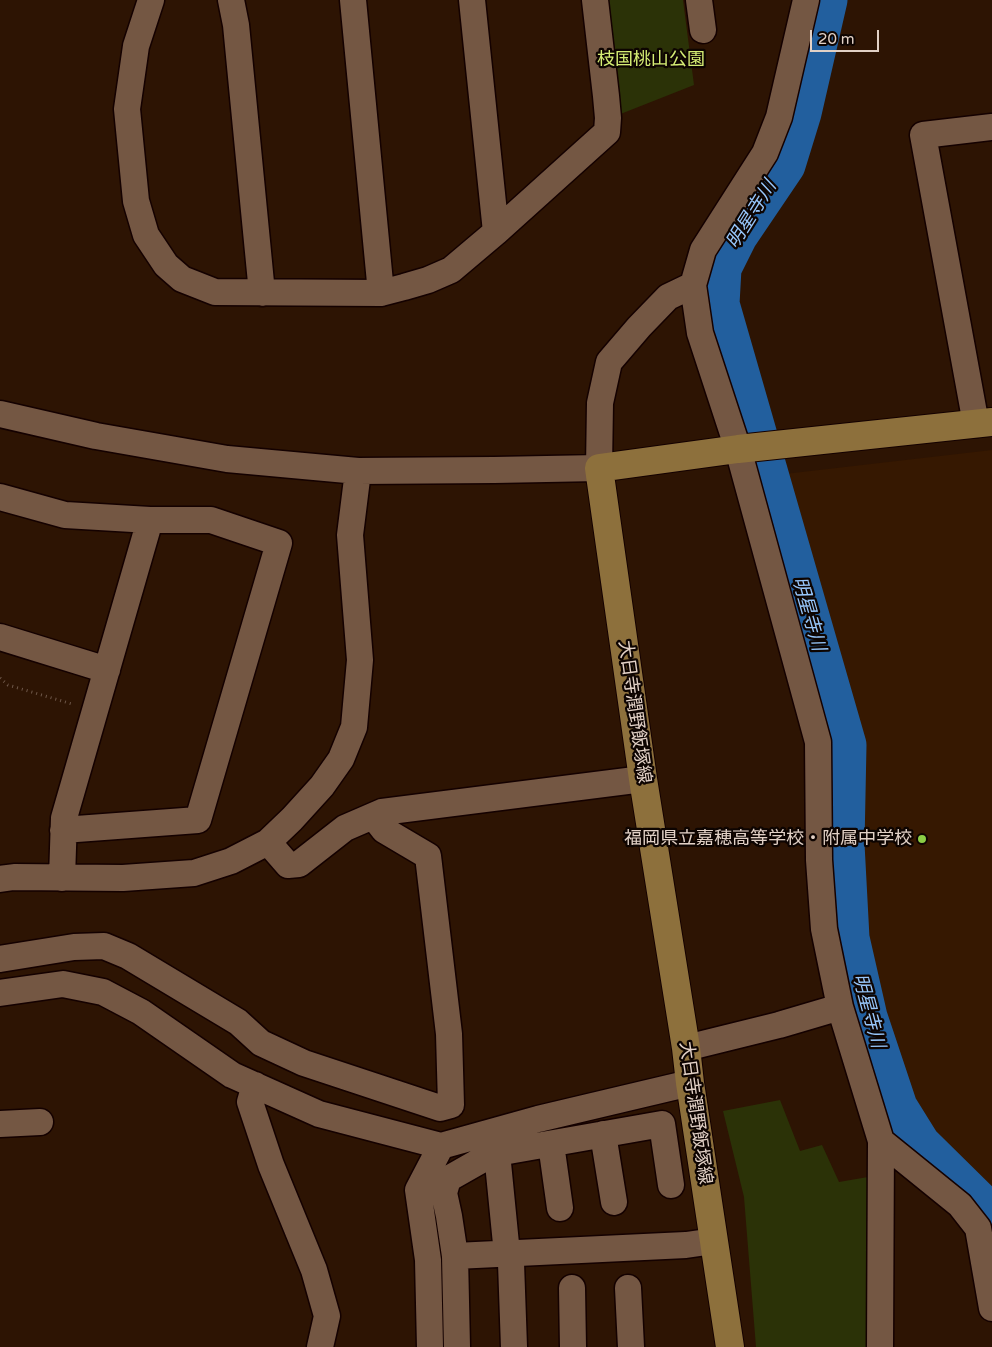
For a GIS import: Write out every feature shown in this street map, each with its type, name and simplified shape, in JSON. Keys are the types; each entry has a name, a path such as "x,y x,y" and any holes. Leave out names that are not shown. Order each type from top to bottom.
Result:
{"main road":[{"path":"600,468 738,449 984,423"},
{"name":"大日寺潤野飯塚線","path":"600,468 643,779 686,1048 730,1347"}],"street":[{"path":"151,0 136,46 127,109 136,201 146,235 166,265 182,279 215,292 262,293 381,293 428,280 451,270 496,232 607,132 608,111 595,0"},
{"path":"231,0 236,26 262,293"},
{"path":"353,0 381,293"},
{"path":"472,0 496,232"},
{"path":"698,0 703,30"},
{"path":"806,0 779,117 765,153 703,250 693,285 700,333 738,449 818,742 819,860 824,929 840,1007 881,1141 880,1347"},
{"path":"984,423 923,135 992,127"},
{"path":"0,414 96,436 227,459 358,471 600,468 600,403 609,362 668,297 693,285"},
{"path":"0,879 123,878 194,873 231,861 268,842 322,786 341,759 354,727 360,660 350,535 358,471"},
{"path":"0,497 65,514 150,520 211,520 279,543 198,820 63,830"},
{"path":"62,878 64,818 150,520"},
{"path":"0,637 107,670"},
{"path":"268,842 288,865 299,864 345,828 382,812 643,779"},
{"path":"0,958 74,947 104,946 128,956 238,1022 261,1043 304,1063 440,1108 451,1105 449,1034 428,856 384,830 373,816"},
{"path":"0,992 63,984 103,992 141,1012 232,1075 320,1114 441,1146 538,1119 690,1083"},
{"path":"686,1048 779,1025 840,1007"},
{"path":"255,1084 250,1102 272,1165 314,1270 327,1316 320,1347"},
{"path":"0,1124 40,1122"},
{"path":"457,1347 456,1256 444,1193 448,1179 497,1153 662,1124 671,1185"},
{"path":"603,1134 614,1202"},
{"path":"881,1141 960,1205 978,1228 992,1308"},
{"path":"551,1144 560,1208"},
{"path":"430,1347 428,1260 418,1190 441,1146"},
{"path":"497,1153 507,1254 511,1263 514,1347"},
{"path":"456,1256 686,1245 714,1241"},
{"path":"572,1288 573,1347"},
{"path":"628,1288 631,1347"}],"path":[{"path":"0,678 8,685 73,704"}],"shaded area":[{"name":"福岡県立嘉穂高等学校・附属中学校","path":"992,450 992,1207 926,1141 901,1105 871,998 858,938 852,857 852,745 776,475"}],"green space":[{"name":"枝国桃山公園","path":"604,0 683,0 694,85 618,115"},
{"path":"780,1100 800,1151 822,1145 839,1182 868,1177 869,1347 756,1347 744,1197 723,1111"}],"waterway":[{"name":"明星寺川","path":"827,0 801,113 785,165 737,236 721,268 719,304 846,745 844,844 849,938 867,1017 897,1107 920,1144 992,1215"}],"place":[{"name":"福岡県立嘉穂高等学校・附属中学校","path":"922,839"}]}
